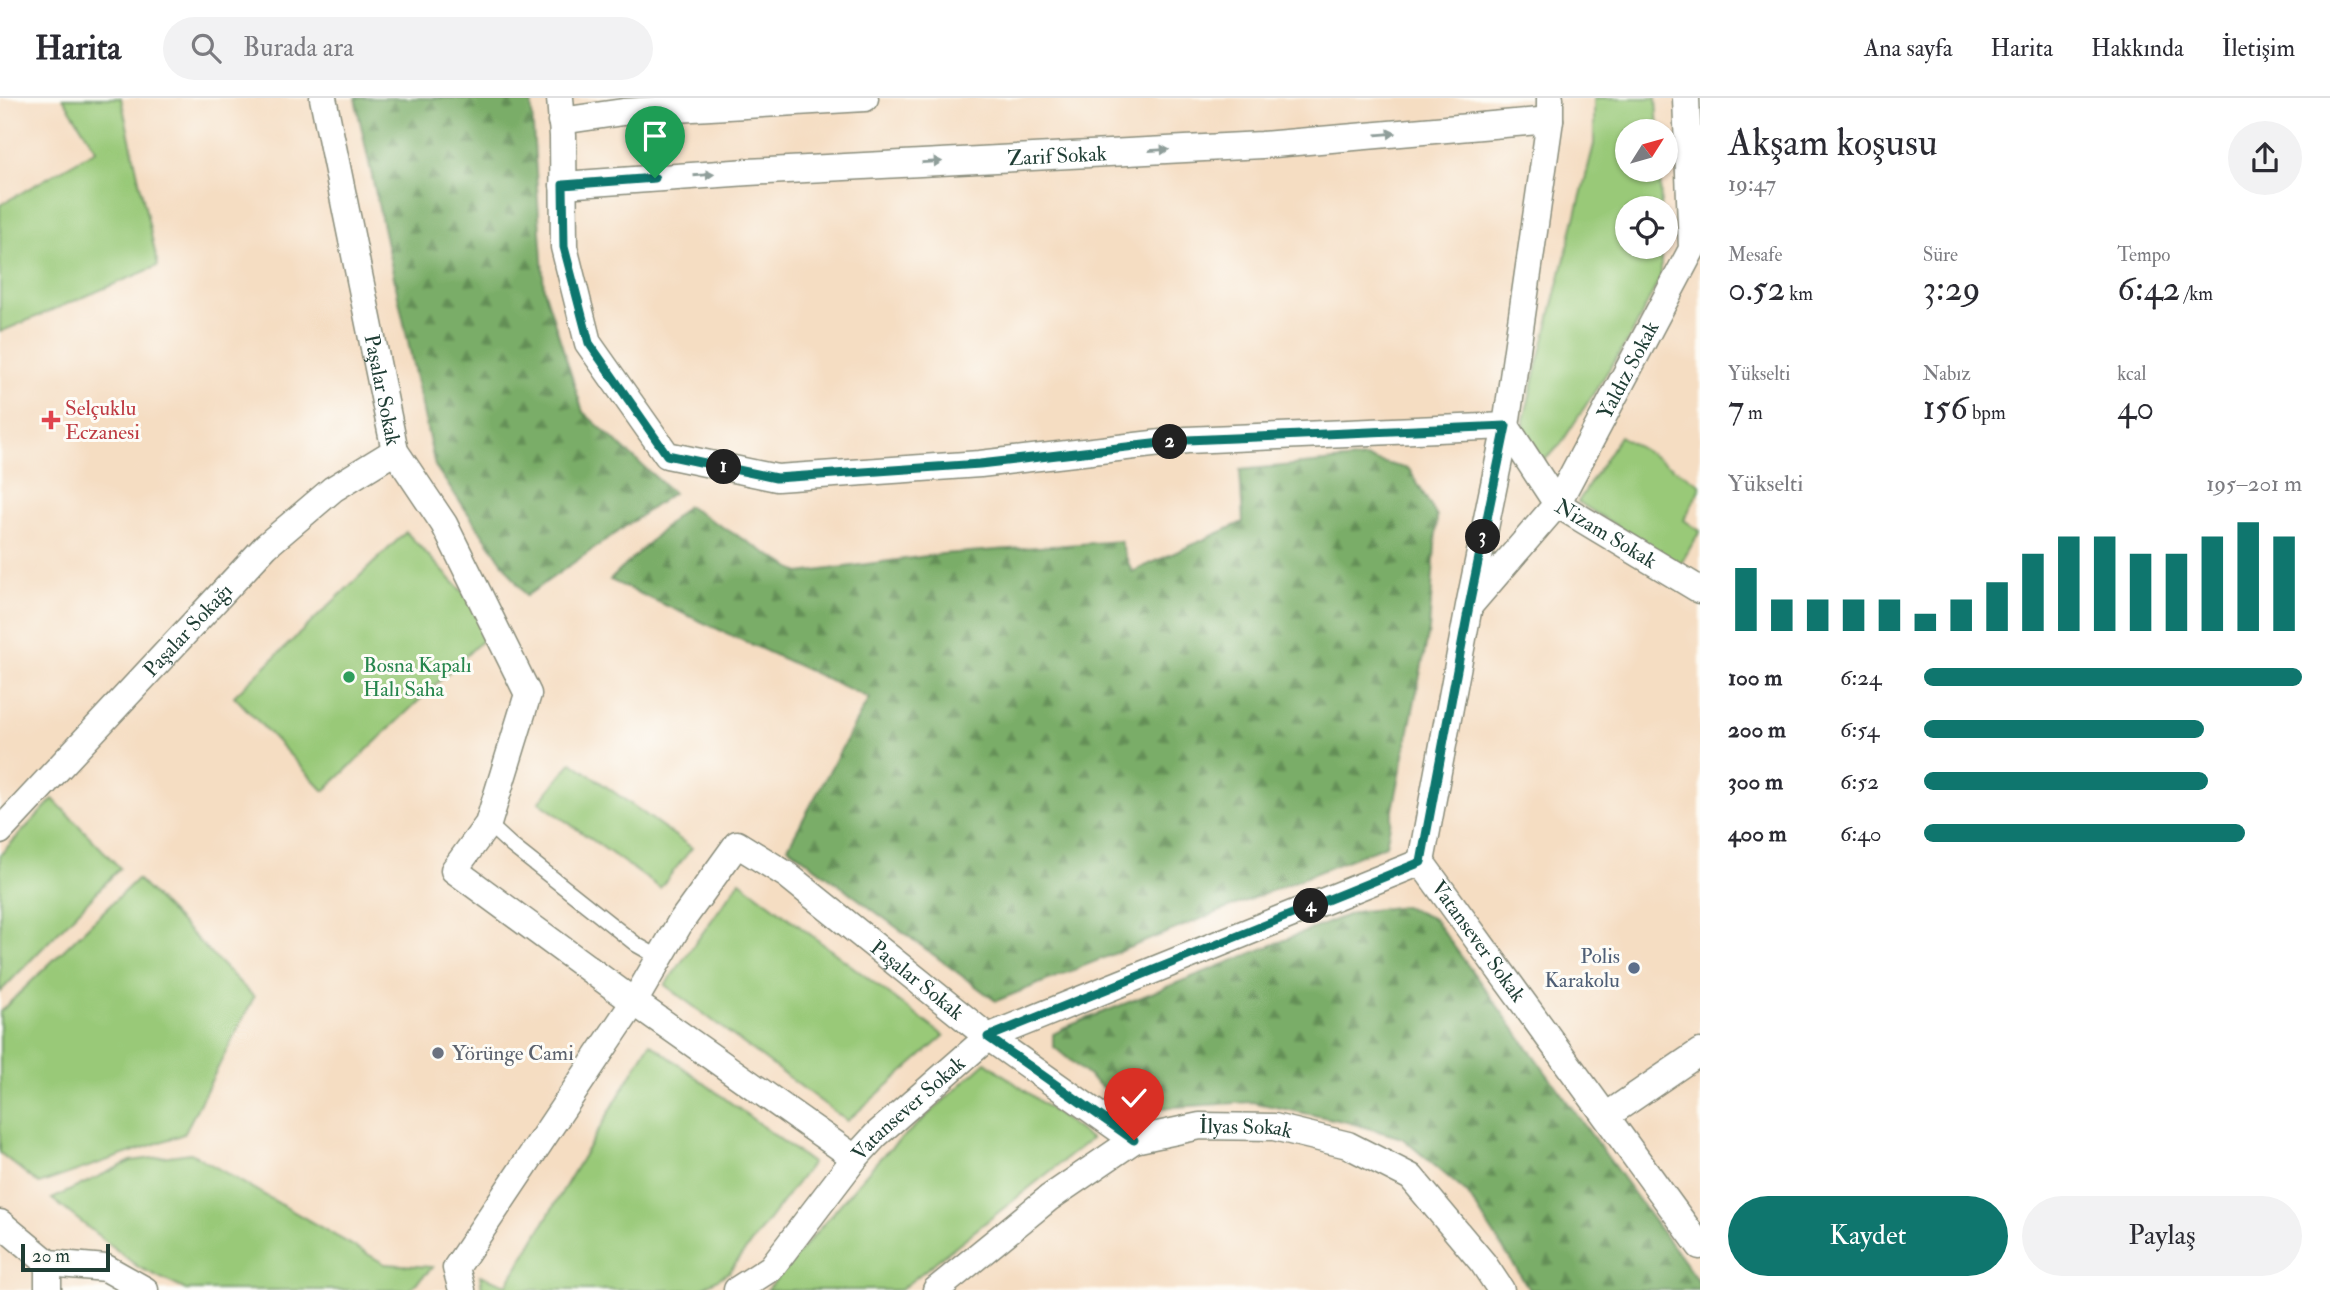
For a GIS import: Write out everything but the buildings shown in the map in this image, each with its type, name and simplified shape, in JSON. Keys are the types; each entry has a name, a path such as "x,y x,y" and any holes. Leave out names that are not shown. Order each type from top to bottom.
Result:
{"street":[{"name":"Paşalar Sokak","path":"323,98 395,452 444,524 528,694 488,824"},
{"path":"865,98 623,113 560,110 564,247 589,343 667,455 776,478 980,464 1187,440 1506,426"},
{"name":"Yaldız Sokak","path":"1469,606 1557,503 1692,249 1686,98"},
{"name":"Yaldız Sokak","path":"1421,862 1506,426 1550,109"},
{"name":"Zarif Sokak","path":"563,185 748,172 1262,145 1550,109"},
{"name":"Nizam Sokak","path":"1506,426 1557,503 1700,590"},
{"name":"Paşalar Sokağı","path":"0,831 266,547 333,489 395,452"},
{"path":"488,824 454,870 634,1002 855,1158"},
{"name":"Paşalar Sokak","path":"660,958 680,923 737,844 787,875 988,1037 1134,1140"},
{"name":"Vatansever Sokak","path":"737,1290 771,1268 855,1158 876,1135 988,1037 1421,862 1700,1246"},
{"path":"463,1290 456,1268 634,1002 660,958"},
{"path":"1606,1116 1700,1052"},
{"name":"İlyas Sokak","path":"936,1290 1049,1198 1134,1140 1200,1126 1274,1127 1348,1145 1411,1177 1483,1264 1501,1290"},
{"path":"0,1223 48,1263 106,1268 145,1290"},
{"path":"48,1263 48,1290"}],"lane":[{"path":"488,824 638,945 660,958"}],"green space":[{"path":"63,98 121,98 158,266 0,332 0,205 96,150"},
{"path":"355,98 531,98 544,289 583,412 673,493 526,596 435,466"},
{"path":"1594,98 1656,98 1657,119 1615,119 1615,182 1660,182 1661,196 1615,196 1615,259 1661,259 1661,276 1632,334 1560,445 1540,464 1524,444 1524,419 1594,144"},
{"path":"1620,436 1700,484 1684,520 1700,531 1680,565 1578,502"},
{"path":"1365,458 1409,469 1437,517 1429,630 1386,845 996,1001 788,847 869,698 610,580 687,506 800,573 942,554 1120,541 1132,572 1243,522 1240,470"},
{"name":"Bosna Kapalı Halı Saha","path":"406,532 496,627 324,791 234,696"},
{"path":"572,762 692,848 660,888 539,802"},
{"path":"53,799 120,868 0,992 0,855"},
{"path":"137,879 254,997 184,1134 39,1184 0,1153 0,1012"},
{"path":"740,881 944,1036 847,1121 665,985"},
{"path":"1404,906 1434,919 1700,1284 1700,1290 1530,1290 1467,1193 1402,1138 1347,1122 1252,1102 1129,1110 1053,1046 1053,1034 1071,1025 1355,912"},
{"path":"650,1043 812,1163 729,1272 699,1290 482,1290 480,1275 507,1285"},
{"path":"986,1062 1091,1139 900,1290 767,1290 879,1159"},
{"path":"191,1153 385,1264 433,1267 409,1290 186,1290 138,1267 52,1199 131,1161"}],"place":[{"name":"Selçuklu Eczanesi","path":"51,420"},
{"name":"Bosna Kapalı Halı Saha","path":"349,677"},
{"name":"Polis Karakolu","path":"1634,968"},
{"name":"Yörünge Cami","path":"438,1053"}],"route":[{"path":"655,178 563,185 564,247 589,343 667,455 776,478 980,464 1187,440 1506,426 1421,862 988,1037 1134,1140"}]}
